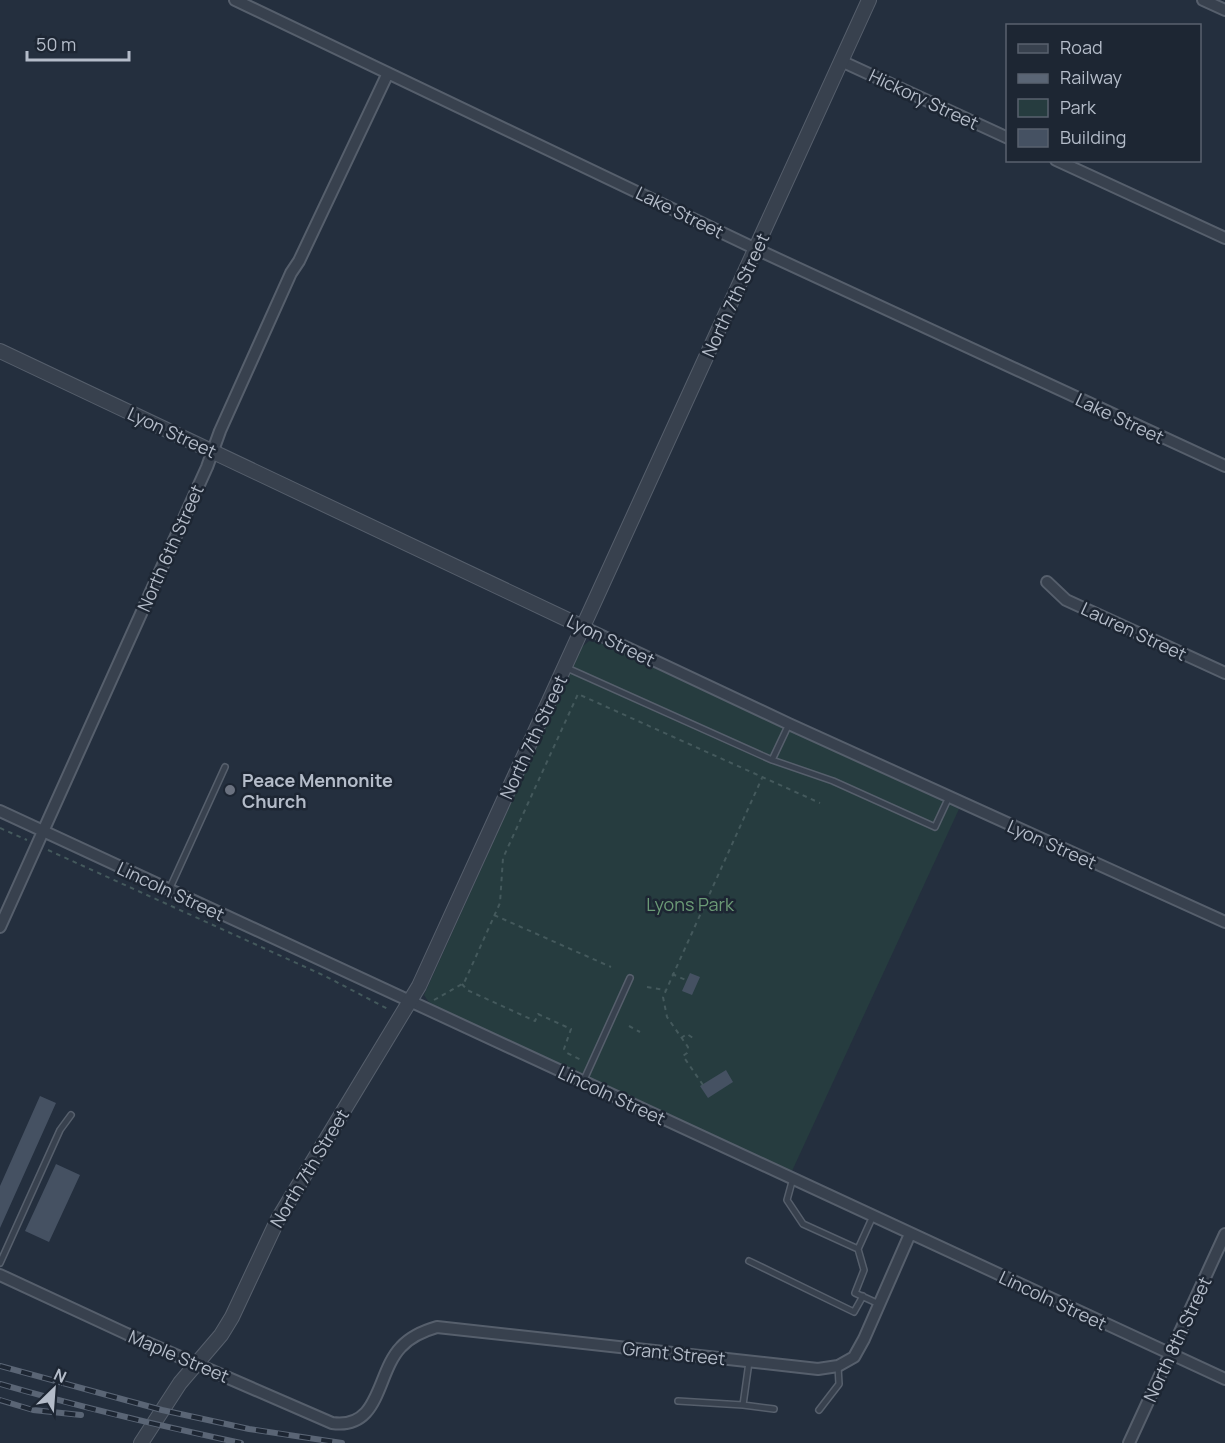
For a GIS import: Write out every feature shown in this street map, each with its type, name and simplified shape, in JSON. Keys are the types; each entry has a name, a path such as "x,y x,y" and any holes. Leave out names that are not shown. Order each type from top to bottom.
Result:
{"street":[{"name":"Lake Street","path":"235,0 756,249 1225,466"},
{"name":"North 7th Street","path":"141,1443 172,1394 221,1335 232,1317 278,1219 401,1016 415,1004 419,986 869,0"},
{"path":"1203,0 1225,10"},
{"name":"Hickory Street","path":"841,61 1006,137"},
{"name":"North 6th Street","path":"0,926 291,273 299,261 388,73"},
{"path":"1060,162 1225,238"},
{"name":"Lyon Street","path":"0,351 789,724 1225,922"},
{"name":"Lauren Street","path":"1047,582 1066,600 1225,673"},
{"name":"Lincoln Street","path":"0,811 1225,1379"},
{"path":"838,1366 854,1358 910,1234"},
{"name":"North 8th Street","path":"1129,1443 1225,1234"},
{"name":"Maple Street","path":"0,1275 332,1423 347,1423 360,1418"},
{"name":"Grant Street","path":"360,1418 370,1408 392,1359 400,1347 423,1330 445,1326 749,1362 818,1369 838,1366"}],"lane":[{"path":"565,667 772,760 833,781 935,827 949,797"},
{"path":"772,760 789,724"},
{"path":"169,890 225,767"},
{"path":"583,1082 630,978"},
{"path":"0,1263 60,1130 71,1114"},
{"path":"793,1178 786,1200 803,1224 858,1249"},
{"path":"873,1216 858,1249 864,1270 855,1293 880,1304"},
{"path":"749,1261 854,1312 863,1296"},
{"path":"743,1406 749,1362"},
{"path":"819,1410 838,1384 838,1366"},
{"path":"678,1401 774,1409"}],"path":[{"path":"415,1004 462,984 500,903 503,858 578,694 820,803"},
{"path":"703,1085 685,1061 683,1056 687,1053 688,1047 671,1024 663,997 762,777"},
{"path":"0,828 325,976 401,1016"},
{"path":"494,915 611,967"},
{"path":"672,974 686,980"},
{"path":"462,984 467,990 535,1021 538,1014 571,1029 564,1046 565,1051 591,1064"},
{"path":"647,987 665,990"},
{"path":"629,1026 640,1032"},
{"path":"681,1038 687,1034 696,1040"}],"green space":[{"name":"Lyons Park","path":"589,641 600,643 959,809 792,1171 439,1009 424,995 581,648"}],"building":[{"path":"690,973 700,977 692,995 682,991"},
{"path":"726,1070 733,1082 708,1098 700,1086"},
{"path":"40,1096 56,1103 0,1228 0,1186"},
{"path":"56,1164 80,1175 49,1242 25,1231"}],"railway":[{"path":"0,1366 162,1410 249,1429 342,1443"},
{"path":"0,1384 120,1416 241,1443"},
{"path":"0,1400 33,1410 81,1415"}],"place":[{"name":"Peace Mennonite Church","path":"230,790"}]}
